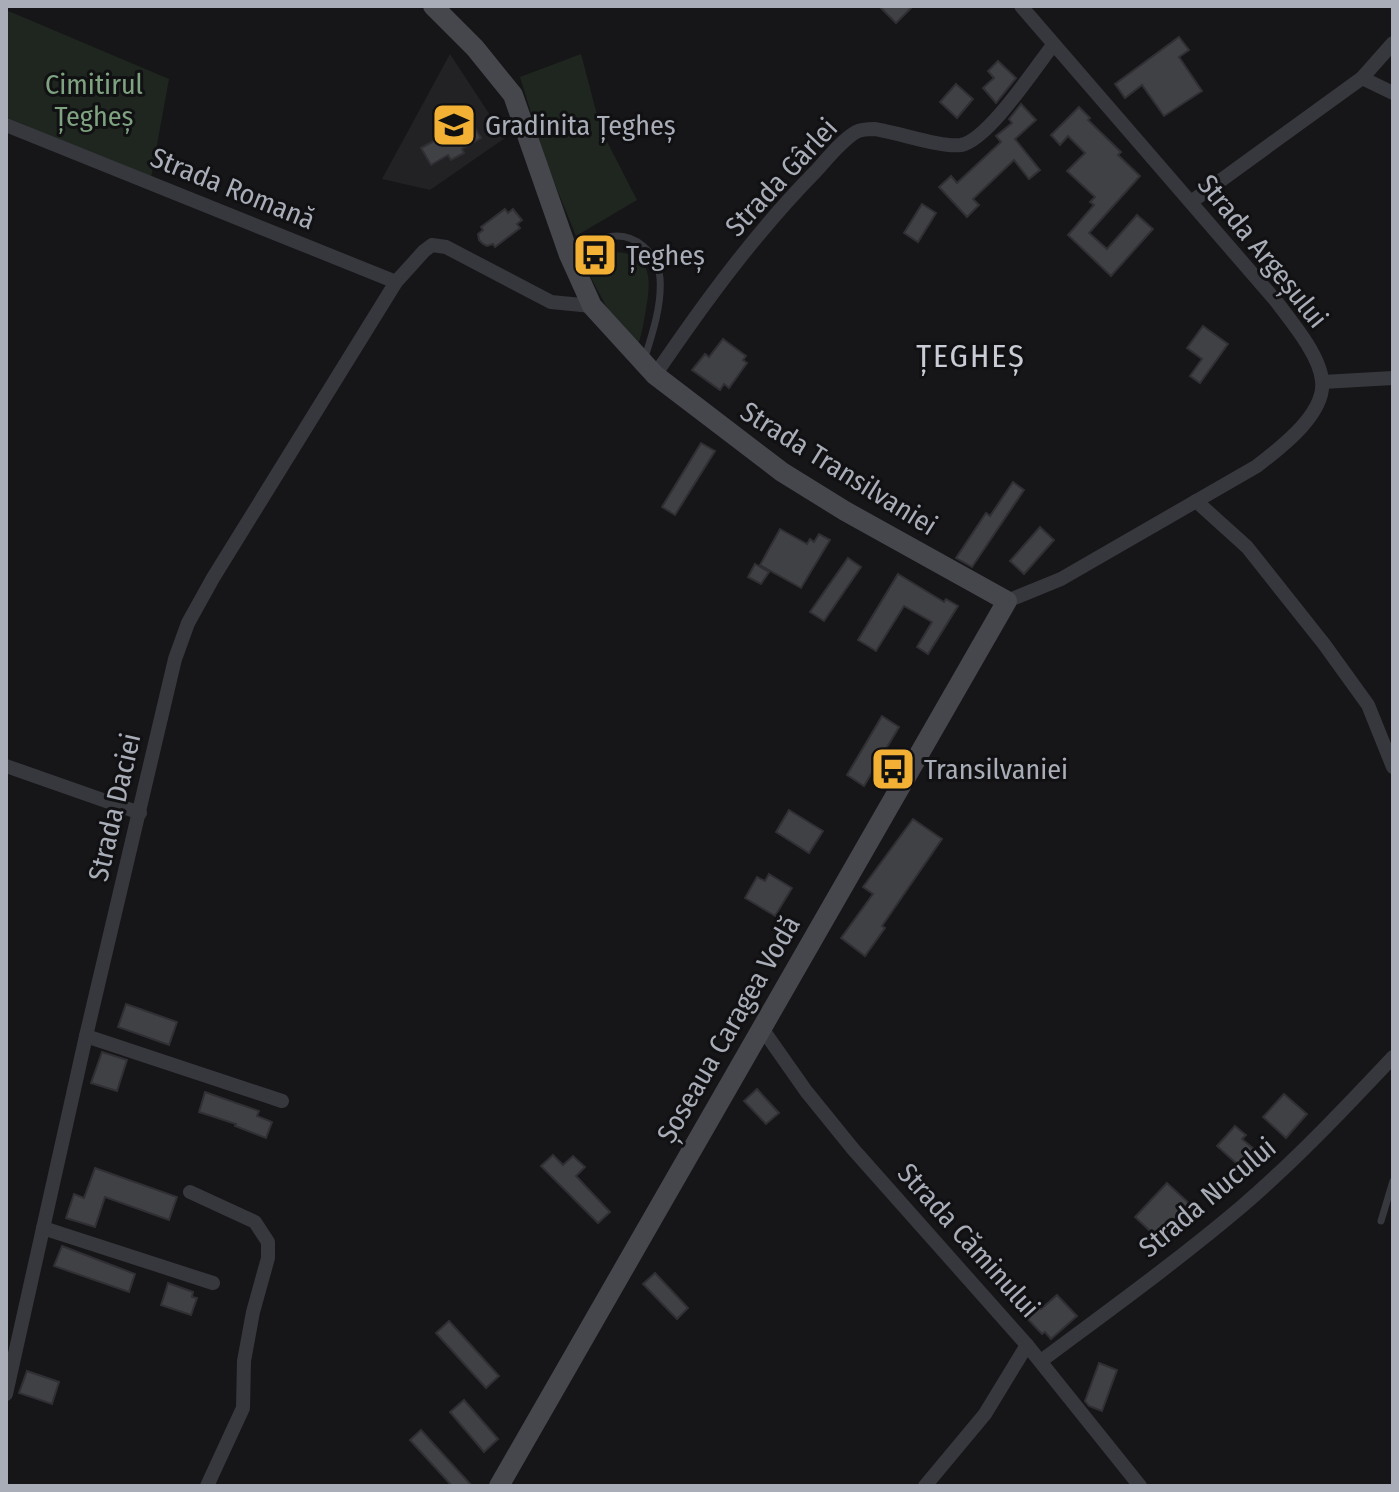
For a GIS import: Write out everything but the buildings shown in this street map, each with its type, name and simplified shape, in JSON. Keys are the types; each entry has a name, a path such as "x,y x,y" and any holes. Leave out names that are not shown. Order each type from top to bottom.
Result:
{"street":[{"name":"Strada Transilvaniei","path":"433,6 475,48 513,95 574,266 592,306 649,369 782,472 845,511 1007,601"},
{"name":"Strada Argeșului","path":"1021,6 1276,301 1306,344 1323,382"},
{"path":"1191,202 1362,78 1393,43"},
{"name":"Strada Gârlei","path":"649,369 791,196 847,139 863,129 874,129 948,145 961,145 974,140 992,124 1053,45"},
{"path":"1362,78 1393,93"},
{"name":"Strada Romană","path":"6,125 396,282"},
{"name":"Strada Daciei","path":"6,1394 86,1036 175,659 188,623 396,282 424,251 432,245 446,247 551,302 592,306"},
{"path":"1007,601 1061,579 1257,466 1304,424 1319,402 1323,382 1393,378"},
{"path":"1196,501 1247,547 1267,570 1353,684 1378,726 1393,767"},
{"name":"Șoseaua Caragea Vodă","path":"499,1486 1007,601"},
{"path":"6,766 140,813"},
{"name":"Strada Căminului","path":"761,1027 806,1091 853,1149 1041,1361 1140,1486"},
{"path":"86,1036 282,1101"},
{"name":"Strada Nucului","path":"1041,1361 1173,1263 1243,1206 1318,1137 1393,1057"},
{"path":"190,1192 255,1222 268,1242 268,1258 244,1361 243,1408 207,1486"},
{"path":"43,1228 213,1283"},
{"path":"925,1486 985,1414 1027,1345"}],"lane":[{"path":"574,266 587,249 607,237 622,236 650,250 660,275 660,290 649,369"},
{"path":"1381,1221 1393,1181"}],"shaded area":[{"name":"Gradinita Țegheș","path":"450,54 505,138 430,190 382,179"}],"green space":[{"name":"Cimitirul Țegheș","path":"6,10 169,79 151,178 6,117"},
{"path":"581,54 601,130 637,200 576,236 546,162 520,77"},
{"path":"615,252 637,258 647,270 648,298 637,347 613,319 590,276 600,261"}],"place":[{"name":"Gradinita Țegheș","path":"454,125"},
{"name":"Țegheș","path":"595,255"},
{"name":"Transilvaniei","path":"893,769"}],"district":[{"name":"ȚEGHEȘ","path":"971,356"}]}
